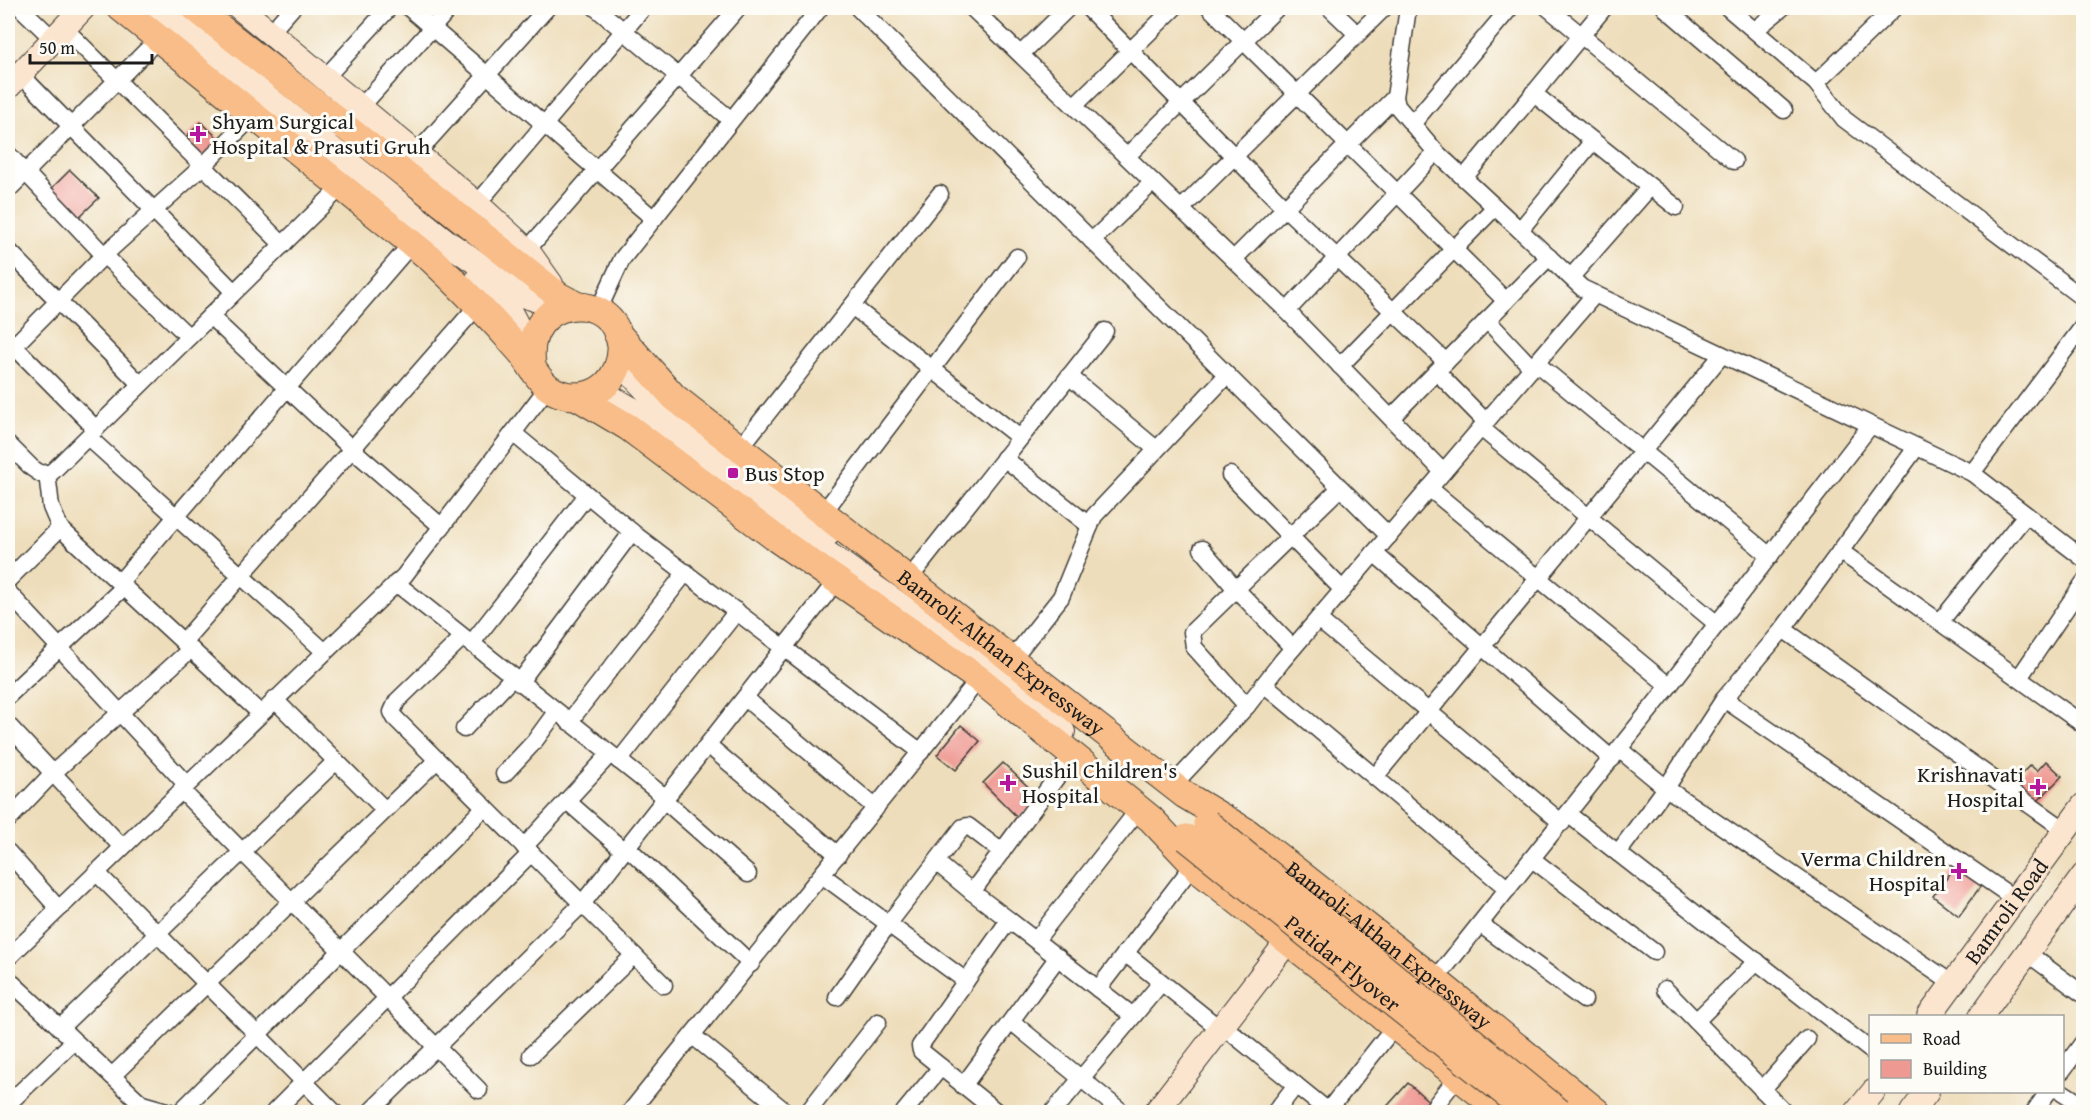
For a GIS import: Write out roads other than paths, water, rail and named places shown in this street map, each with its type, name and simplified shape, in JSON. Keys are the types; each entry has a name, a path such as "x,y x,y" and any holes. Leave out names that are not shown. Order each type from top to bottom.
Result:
{"main road":[{"path":"14,80 83,8"},
{"path":"121,8 412,243 479,304 531,357"},
{"path":"157,8 451,245 525,296 574,305"},
{"path":"195,8 574,305 609,321 617,333 621,348 620,362 614,376 587,393"},
{"path":"240,8 477,204 527,250 574,305"},
{"path":"451,245 509,310 538,377 548,387 561,394 587,393 651,420 755,502 993,671 1061,729 1079,759"},
{"path":"531,357 532,336 539,323 549,314 574,305"},
{"name":"Bamroli-Althan Expressway","path":"617,333 674,397 1179,790 1247,832 1435,980 1597,1113"},
{"path":"620,362 661,406 1076,722 1107,733"},
{"path":"587,393 628,427 777,539 980,679 1145,814 1194,864 1287,942 1503,1113"},
{"name":"Patidar Flyover","path":"1179,790 1197,830 1529,1113"},
{"name":"Bamroli Road","path":"1930,1015 2084,805"},
{"name":"Patidar Flyover","path":"1145,814 1197,830 1559,1113"},
{"name":"Bamroli Road","path":"1982,1015 2084,875"},
{"path":"1156,1113 1287,942"},
{"path":"1857,1113 1872,1093"}],"street":[{"path":"21,8 118,82 283,245"},
{"path":"270,33 292,8"},
{"path":"324,79 389,8"},
{"path":"409,8 546,123 654,219"},
{"path":"360,108 450,8"},
{"path":"417,153 547,8"},
{"path":"596,8 730,119"},
{"path":"477,204 643,8"},
{"path":"527,250 738,8"},
{"path":"574,305 622,259 730,119 820,8"},
{"path":"858,8 1389,536"},
{"path":"972,8 1287,311 1443,472"},
{"path":"1020,54 1068,8"},
{"path":"1088,8 1286,208 1394,311 1442,367 1484,425 1590,518 1717,624"},
{"path":"1074,106 1174,8"},
{"path":"1210,8 1506,301"},
{"path":"1127,156 1277,8"},
{"path":"1330,8 1357,34"},
{"path":"1181,209 1384,8"},
{"path":"1408,8 1395,97 1397,106 1436,152 1582,288 1721,356 1972,473 2084,559"},
{"path":"1412,124 1510,8"},
{"path":"1548,8 1734,161"},
{"path":"1464,178 1604,8"},
{"path":"1665,8 1784,110"},
{"path":"1728,8 1816,83 1844,119 2084,299"},
{"path":"1755,30 1782,8"},
{"path":"1816,83 1894,8"},
{"path":"8,190 118,82 159,38"},
{"path":"14,80 72,127 234,292"},
{"path":"1533,93 1676,207"},
{"path":"1234,260 1395,97"},
{"path":"254,115 204,165 104,255 10,346 175,518 324,651"},
{"path":"1520,230 1593,141"},
{"path":"1287,311 1436,152"},
{"path":"8,154 104,255 189,337"},
{"path":"1092,240 1153,182"},
{"path":"10,450 42,474 61,464 342,186"},
{"path":"1571,277 1650,187"},
{"path":"740,448 940,194"},
{"path":"1340,366 1495,207"},
{"path":"8,696 121,585 175,518 412,243"},
{"path":"8,250 140,384"},
{"path":"823,513 1017,257"},
{"path":"1391,418 1549,257"},
{"path":"1179,790 1293,648 1595,294"},
{"path":"8,820 53,773 121,712 187,646 241,576 479,304"},
{"path":"852,306 1020,438"},
{"path":"210,316 353,450 442,527"},
{"path":"1487,320 1534,366 1770,556"},
{"path":"1972,473 2084,325"},
{"path":"909,579 1105,331"},
{"path":"1375,777 1721,356"},
{"path":"1012,659 1061,597 1090,526 1102,506 1227,375"},
{"path":"1069,376 1156,449"},
{"path":"8,958 396,583 442,527 548,387"},
{"path":"1435,980 1616,754 1870,426"},
{"path":"513,433 632,532 921,752"},
{"path":"1618,853 1666,788 1724,699 1783,629 1916,448"},
{"path":"1004,458 1090,526"},
{"path":"47,472 51,507 60,528 260,713"},
{"path":"1230,475 1343,590"},
{"path":"1247,706 1194,647 1192,632 1196,625 1340,488"},
{"path":"1429,488 1669,686"},
{"path":"587,495 467,641 393,706 395,718 664,984"},
{"path":"1940,622 2026,515"},
{"path":"8,579 60,528"},
{"path":"464,729 515,680 632,532"},
{"path":"1202,549 1235,588 1293,648"},
{"path":"1840,551 2084,725"},
{"path":"1374,554 1482,646 1616,754 1953,984"},
{"path":"504,774 534,742 563,717 686,572"},
{"path":"370,1113 582,904 838,579"},
{"path":"2019,678 2084,582"},
{"path":"396,583 665,799 748,874"},
{"path":"8,592 121,712 243,853 479,1090"},
{"path":"274,1113 388,998 528,850 567,801 615,758 737,611"},
{"path":"1318,619 1428,711 1565,818 1618,853 1869,1049"},
{"path":"1783,629 2065,830"},
{"path":"630,1113 980,679"},
{"path":"1264,684 1508,889"},
{"path":"745,698 876,808"},
{"path":"274,699 385,810"},
{"path":"1724,699 2015,898"},
{"path":"8,725 122,847"},
{"path":"708,745 838,855"},
{"path":"972,892 1079,759"},
{"path":"112,1076 437,760"},
{"path":"60,1028 336,761"},
{"path":"567,801 626,849 751,964"},
{"path":"180,1113 485,807"},
{"path":"1036,940 1145,814"},
{"path":"837,997 889,923 963,827 968,826 1002,852"},
{"path":"8,852 58,908"},
{"path":"1532,859 1654,952"},
{"path":"936,862 1133,1016"},
{"path":"1098,988 1194,864"},
{"path":"96,872 334,1113"},
{"path":"822,875 966,981"},
{"path":"997,1113 921,1051 920,1046 1010,920"},
{"path":"1480,924 1584,1000"},
{"path":"1125,953 1328,1112 1394,1027"},
{"path":"2027,953 2084,995"},
{"path":"531,1055 634,955"},
{"path":"963,1086 1058,957"},
{"path":"1696,1021 1757,961"},
{"path":"8,979 142,1104 170,1113"},
{"path":"1053,1113 1161,983"},
{"path":"1665,989 1784,1113"},
{"path":"808,1113 878,1022"},
{"path":"1012,1022 1122,1113"},
{"path":"1430,1113 1497,1030"},
{"path":"693,1036 786,1113"},
{"path":"1762,1090 1807,1039"},
{"path":"8,1104 74,1041"},
{"path":"2064,1068 2084,1041"},
{"path":"904,1113 941,1067"},
{"path":"1275,1113 1296,1085"},
{"path":"2034,1113 2047,1093"},
{"path":"2064,1093 2084,1106"}],"place":[{"name":"Shyam Surgical Hospital & Prasuti Gruh","path":"198,134"},
{"name":"Bus Stop","path":"733,473"},
{"name":"Sushil Children's Hospital","path":"1008,783"},
{"name":"Krishnavati Hospital","path":"2038,787"},
{"name":"Verma Children Hospital","path":"1959,871"}]}
